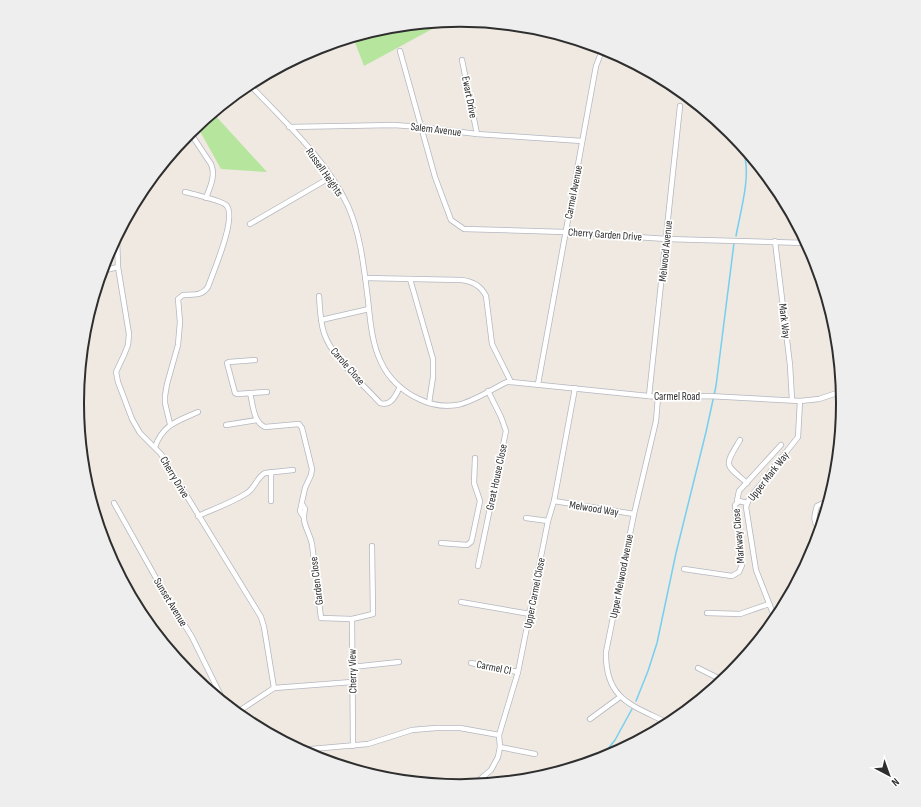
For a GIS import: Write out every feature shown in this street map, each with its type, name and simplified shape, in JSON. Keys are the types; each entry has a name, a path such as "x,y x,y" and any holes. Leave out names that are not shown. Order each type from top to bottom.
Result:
{"street":[{"name":"Cherry Garden Drive","path":"400,51 435,177 451,220 464,229 565,232 666,239 801,243"},
{"name":"Carmel Avenue","path":"538,384 596,66 601,54"},
{"name":"Ewart Drive","path":"462,60 477,134"},
{"name":"Russell Heights","path":"253,89 307,146 331,177 347,204 355,224 372,328 381,363 386,372 407,393 429,404"},
{"name":"Melwood Avenue","path":"649,396 680,106"},
{"name":"Salem Avenue","path":"289,127 394,125 477,134 582,141"},
{"path":"194,137 213,169 212,179 206,198"},
{"path":"250,224 331,177"},
{"path":"170,424 165,403 165,396 178,345 180,322 178,299 183,295 199,294 208,286 219,261 230,216 229,208 224,203 185,192"},
{"name":"Mark Way","path":"775,241 790,365 792,400"},
{"name":"Cherry Drive","path":"117,249 118,267 129,334 128,345 116,372 118,382 132,419 140,433 161,454 261,617 274,688"},
{"path":"109,269 118,267"},
{"path":"365,278 410,279 470,281 483,290 486,296 492,344 511,382 507,382 458,405 429,404 433,376 433,359 410,279"},
{"name":"Carole Close","path":"319,296 321,320 327,339 337,356 380,403 389,403 397,395 400,387"},
{"path":"321,320 369,309"},
{"path":"256,360 227,363 235,393 267,392"},
{"name":"Carmel Road","path":"511,382 658,397 709,396 800,401 819,399 837,393"},
{"name":"Upper Carmel Close","path":"480,779 491,770 498,757 500,747 499,735 518,672 548,521 554,501 575,388"},
{"name":"Great House Close","path":"478,566 506,431 488,391"},
{"path":"226,425 257,420 250,393"},
{"name":"Upper Melwood Avenue","path":"658,397 656,421 634,514 606,652 608,676 612,687 620,697 627,703 664,721"},
{"name":"Upper Mark Way","path":"773,614 756,570 746,512 747,503 798,437 800,401"},
{"path":"154,446 160,435 170,424 198,412"},
{"name":"Garden Close","path":"257,420 265,427 297,424 301,425 312,469 305,488 302,504 305,509 303,516 312,544 320,616 323,619 352,618"},
{"path":"740,440 729,458 728,464 731,469 747,483"},
{"path":"737,502 737,494 781,445"},
{"path":"441,543 469,544 472,539 480,501 474,483 474,458"},
{"path":"198,516 248,493 256,485 262,474 293,470"},
{"path":"271,472 271,501"},
{"name":"Melwood Way","path":"554,501 634,514"},
{"name":"Markway Close","path":"684,568 732,576 739,572 742,565 735,505 740,501 747,503"},
{"name":"Sunset Avenue","path":"114,503 192,637 220,693"},
{"path":"817,525 814,522 814,516 817,506 823,503"},
{"path":"526,518 548,521"},
{"path":"476,523 486,525"},
{"path":"352,618 373,614 372,546"},
{"path":"461,602 530,614"},
{"path":"707,613 740,614 769,604"},
{"name":"Cherry View","path":"352,618 353,746"},
{"path":"352,667 399,662"},
{"name":"Carmel Cl","path":"471,663 518,672"},
{"path":"698,668 718,678"},
{"path":"241,710 274,688 352,682"},
{"path":"590,719 620,697"},
{"path":"312,749 368,744 412,730 460,728 499,735"},
{"path":"500,747 534,754"}],"green space":[{"path":"434,28 364,66 355,42 387,34"},
{"path":"216,117 267,172 221,169 200,131"}],"waterway":[{"path":"736,236 744,197 746,176 744,155"},
{"path":"636,701 657,643 676,553 716,386 734,243"},
{"path":"607,750 615,740 632,709"}]}
